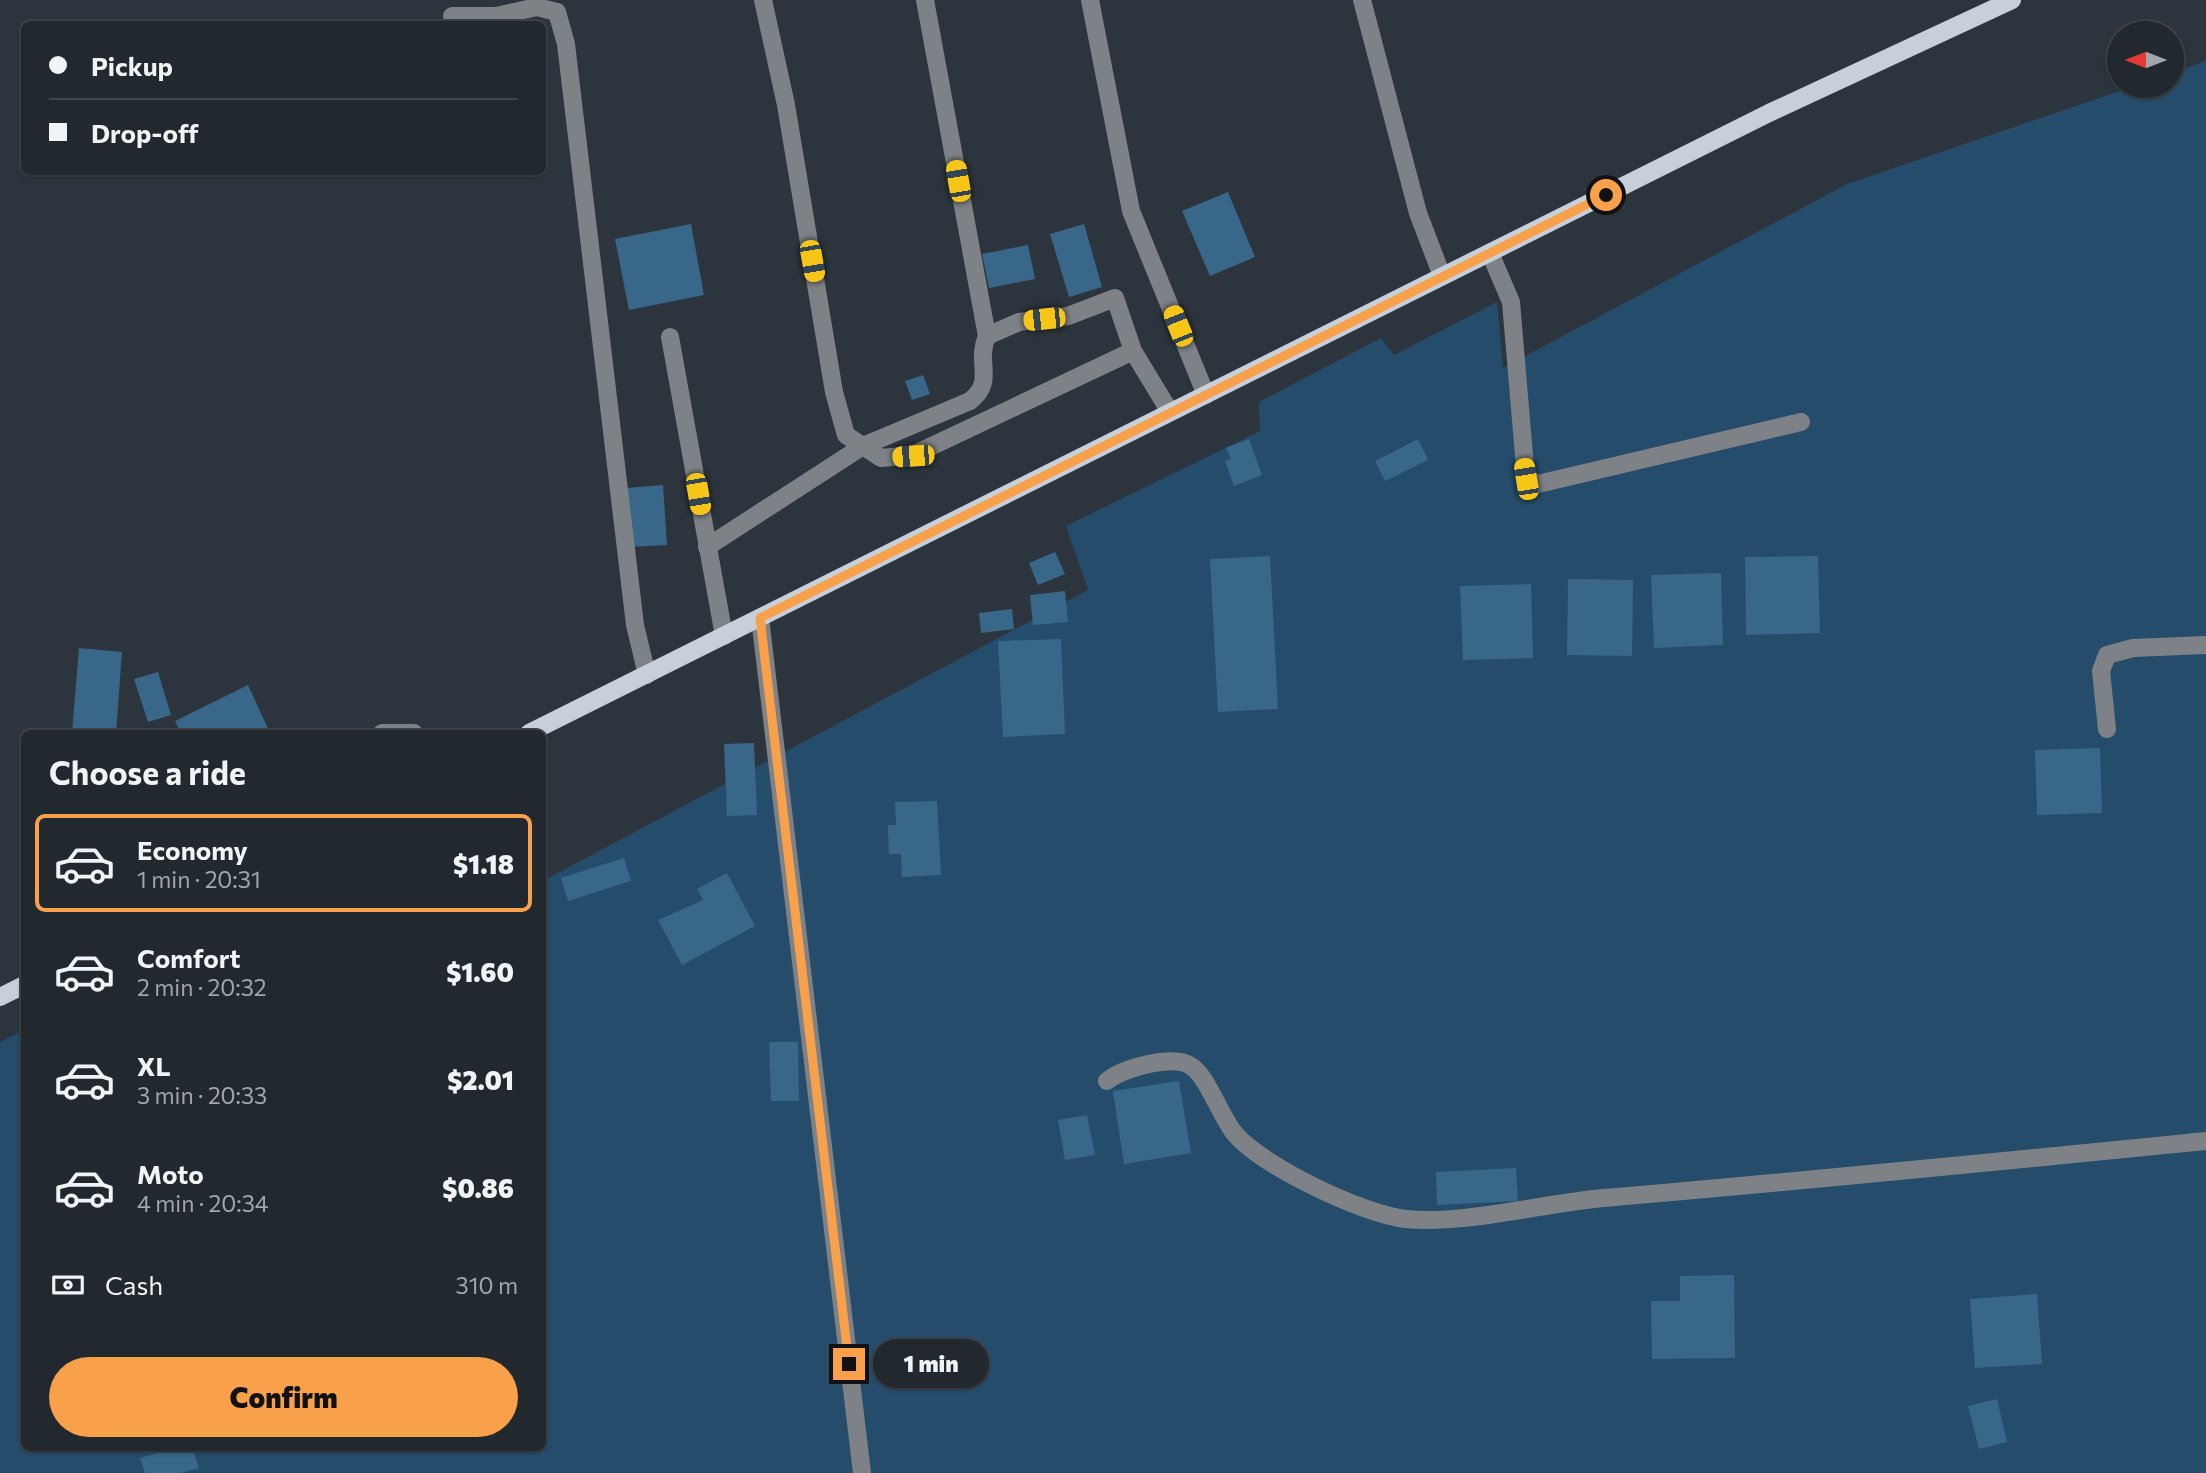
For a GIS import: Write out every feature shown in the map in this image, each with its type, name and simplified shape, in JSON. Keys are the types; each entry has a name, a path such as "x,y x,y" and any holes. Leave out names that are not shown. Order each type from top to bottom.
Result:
{"main road":[{"path":"535,730 1985,6 2012,0"},
{"path":"0,997 21,992"}],"street":[{"path":"763,0 786,105 834,392 846,435 881,458 913,456 1133,351"},
{"path":"707,547 863,446 970,401 982,392 985,379 981,349 987,336 925,0"},
{"path":"1090,0 1131,211 1206,395"},
{"path":"1362,0 1418,213 1442,276"},
{"path":"452,16 496,16 537,7 557,12 565,44 635,625 647,675"},
{"path":"1490,253 1511,302 1526,479 1538,484 1801,422"},
{"path":"987,336 1019,322 1068,316 1115,298 1133,351 1170,412"},
{"path":"670,337 724,636"},
{"path":"760,618 862,1473"},
{"path":"2107,729 2101,671 2107,655 2133,648 2206,645"},
{"path":"1107,1080 1137,1067 1164,1062 1187,1063 1198,1072 1235,1134 1270,1163 1376,1213 1405,1218 1439,1219 1599,1198 1783,1184 2206,1141"}],"shaded area":[{"path":"2206,61 2206,1473 0,1473 0,1042 18,1033 21,1040 21,1451 546,1451 546,879 1088,590 1066,526 1260,431 1259,402 1381,338 1394,355 1497,302 1503,368 1847,184 2107,96 2107,98 2184,98 2184,69"}],"building":[{"path":"1228,192 1255,257 1210,276 1182,211"},
{"path":"691,224 704,295 629,310 615,239"},
{"path":"1084,224 1102,287 1069,297 1050,234"},
{"path":"1028,245 1035,279 989,288 982,254"},
{"path":"923,375 930,394 912,400 905,381"},
{"path":"1249,439 1262,475 1234,486 1225,461 1231,459 1226,448"},
{"path":"1418,439 1428,460 1385,481 1375,461"},
{"path":"663,485 667,545 630,547 626,488"},
{"path":"1055,552 1065,574 1038,585 1029,563"},
{"path":"1270,556 1278,709 1218,712 1210,559"},
{"path":"1818,556 1820,633 1746,635 1745,557"},
{"path":"1721,573 1723,645 1654,648 1651,575"},
{"path":"1568,579 1633,580 1632,656 1567,655"},
{"path":"1531,584 1533,658 1463,660 1460,586"},
{"path":"1065,591 1068,622 1033,625 1030,595"},
{"path":"1012,609 1014,629 981,633 979,613"},
{"path":"1061,639 1065,734 1003,737 998,641"},
{"path":"79,648 122,652 116,730 72,730"},
{"path":"158,672 171,715 148,722 134,679"},
{"path":"248,685 269,730 180,730 175,721"},
{"path":"754,743 757,815 727,816 724,744"},
{"path":"2100,748 2102,813 2037,815 2035,750"},
{"path":"937,801 941,875 902,877 901,854 889,854 888,825 896,825 895,802"},
{"path":"624,858 631,881 568,901 561,878"},
{"path":"727,873 755,926 682,965 658,920 703,900 697,889"},
{"path":"769,1042 798,1042 799,1101 771,1101"},
{"path":"1179,1081 1191,1153 1124,1164 1113,1091"},
{"path":"1087,1115 1095,1155 1065,1160 1058,1120"},
{"path":"1516,1168 1518,1201 1437,1205 1436,1172"},
{"path":"1734,1275 1735,1358 1652,1359 1651,1301 1680,1301 1680,1276"},
{"path":"2037,1294 2042,1364 1975,1368 1970,1299"},
{"path":"1997,1399 2007,1442 1979,1449 1968,1406"},
{"path":"164,1451 193,1451 199,1468 181,1473 145,1473 140,1458"}],"route":[{"path":"849,1364 760,618 1606,195"}]}
